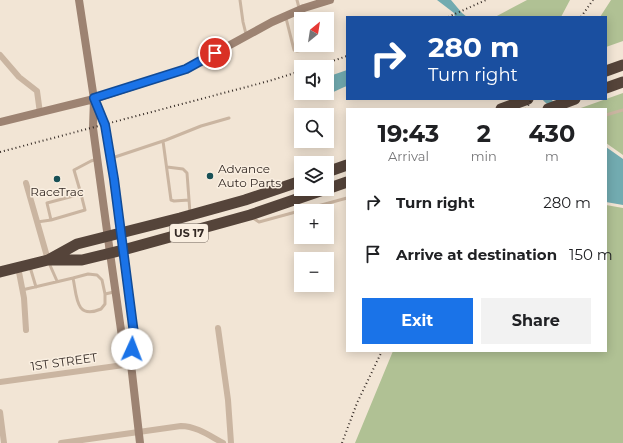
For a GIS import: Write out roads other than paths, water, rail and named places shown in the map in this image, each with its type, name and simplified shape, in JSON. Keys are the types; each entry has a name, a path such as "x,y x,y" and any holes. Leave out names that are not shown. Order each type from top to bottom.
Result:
{"highway":[{"path":"607,71 623,65"},
{"path":"607,88 623,82"},
{"path":"504,108 525,100"},
{"path":"551,108 571,100"},
{"path":"334,170 346,165"},
{"name":"US 17","path":"334,187 346,182"},
{"name":"US 17","path":"48,260 77,244 191,216 294,183"},
{"name":"US 17","path":"0,272 48,260 82,260 123,250 250,215 306,196"}],"street":[{"path":"79,0 94,98 93,128 97,159 122,337 131,364 140,443"},
{"path":"0,122 94,98 186,69 285,16 315,2 330,0"},
{"path":"0,55 19,77 37,91 40,113"},
{"path":"94,98 105,125 121,234 134,334 131,364"},
{"path":"26,183 48,260"},
{"path":"18,267 26,330"},
{"path":"218,328 228,400 231,443"},
{"name":"1ST STREET","path":"0,382 131,364"},
{"path":"0,412 4,443"},
{"path":"60,443 186,426 196,429 223,443"}],"lane":[{"path":"240,0 246,36"},
{"path":"297,0 300,10"},
{"path":"285,16 294,50"},
{"path":"607,115 623,110"},
{"path":"110,158 228,118"},
{"path":"163,141 171,200 189,200"},
{"path":"37,222 51,220 85,210 74,170 91,160 97,159"},
{"path":"167,167 184,169 187,173 191,216"},
{"path":"51,220 47,203 61,201 81,194"},
{"path":"250,215 259,222 346,198"},
{"path":"48,260 57,281"},
{"path":"30,264 36,287"},
{"path":"22,290 88,274 97,275 102,280 105,294 104,304 101,309 85,312 82,310 78,304 73,278"},
{"path":"105,294 116,292"}],"water":[{"path":"437,0 451,0 466,16 455,16 454,13"},
{"path":"346,70 346,86 334,92 334,75"},
{"path":"607,148 623,159 623,205 607,202"}],"waterway":[{"path":"547,100 555,107"}],"railway":[{"path":"450,16 486,0"},
{"path":"582,16 593,0"},
{"path":"334,60 346,56"},
{"path":"0,152 294,73"},
{"path":"527,108 531,100"},
{"path":"342,443 357,403 382,352"}],"place":[{"name":"Advance Auto Parts","path":"210,176"},
{"name":"RaceTrac","path":"57,179"}]}
